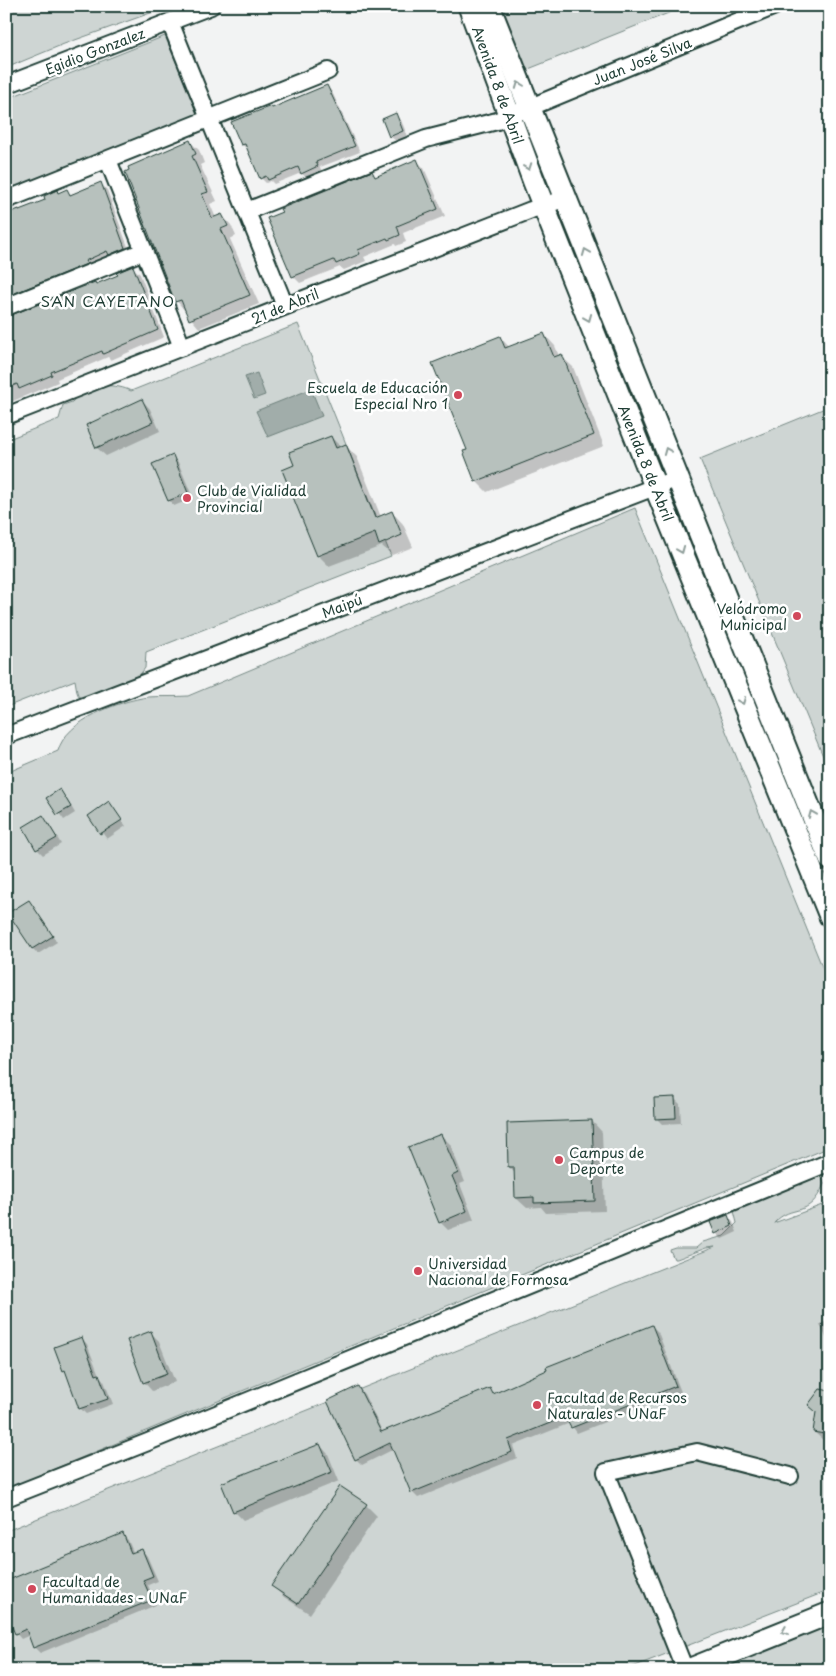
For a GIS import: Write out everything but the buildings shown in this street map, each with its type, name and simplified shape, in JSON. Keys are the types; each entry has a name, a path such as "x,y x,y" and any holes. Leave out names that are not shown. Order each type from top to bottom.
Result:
{"main road":[{"name":"Avenida 8 de Abril","path":"469,6 519,112 564,198 827,846"},
{"name":"Avenida 8 de Abril","path":"488,6 544,206 655,486 830,916"},
{"path":"686,1670 830,1613"}],"street":[{"name":"Egidio Gonzalez","path":"6,85 211,6"},
{"name":"Juan José Silva","path":"247,211 426,139 497,121 775,6"},
{"path":"170,22 285,306"},
{"path":"6,200 328,71"},
{"path":"108,160 182,347"},
{"name":"21 de Abril","path":"6,416 564,198"},
{"path":"6,307 144,251"},
{"name":"Maipú","path":"6,736 678,478"},
{"path":"803,849 827,846"},
{"path":"6,1498 148,1442 830,1162"},
{"path":"686,1670 606,1472 697,1452 790,1476"}],"shaded area":[{"path":"6,6 170,6 64,44 6,68"},
{"path":"501,6 686,6 526,70"},
{"path":"165,36 199,117 6,192 6,99"},
{"name":"Club de Vialidad Provincial","path":"298,324 391,556 146,652 145,668 139,676 86,698 79,697 75,680 6,707 6,440 59,419 63,405 72,402 79,394 91,387 112,386 131,391"},
{"path":"257,373 265,395 254,399 245,377"},
{"path":"311,389 322,416 268,437 256,411"},
{"name":"Velódromo Municipal","path":"830,406 830,773 700,459"},
{"name":"Universidad Nacional de Formosa","path":"635,508 830,986 830,1147 6,1489 6,773 58,751 63,740 71,730 82,721 109,708 148,697 188,696"},
{"path":"818,1174 821,1175 824,1184 812,1203 800,1210 788,1213 774,1223 830,1202 830,1590 625,1670 6,1670 6,1531 715,1247 706,1248 677,1259 674,1259 670,1250 676,1248 696,1248 703,1242 724,1236 737,1223 733,1207"},
{"path":"830,1622 830,1670 710,1670"}],"place":[{"name":"Escuela de Educación Especial Nro 1","path":"458,395"},
{"name":"Club de Vialidad Provincial","path":"187,498"},
{"name":"Velódromo Municipal","path":"797,616"},
{"name":"Campus de Deporte","path":"559,1160"},
{"name":"Universidad Nacional de Formosa","path":"418,1271"},
{"name":"Facultad de Recursos Naturales - UNaF","path":"537,1405"},
{"name":"Facultad de Humanidades - UNaF","path":"32,1589"}],"district":[{"name":"SAN CAYETANO","path":"108,300"}]}
